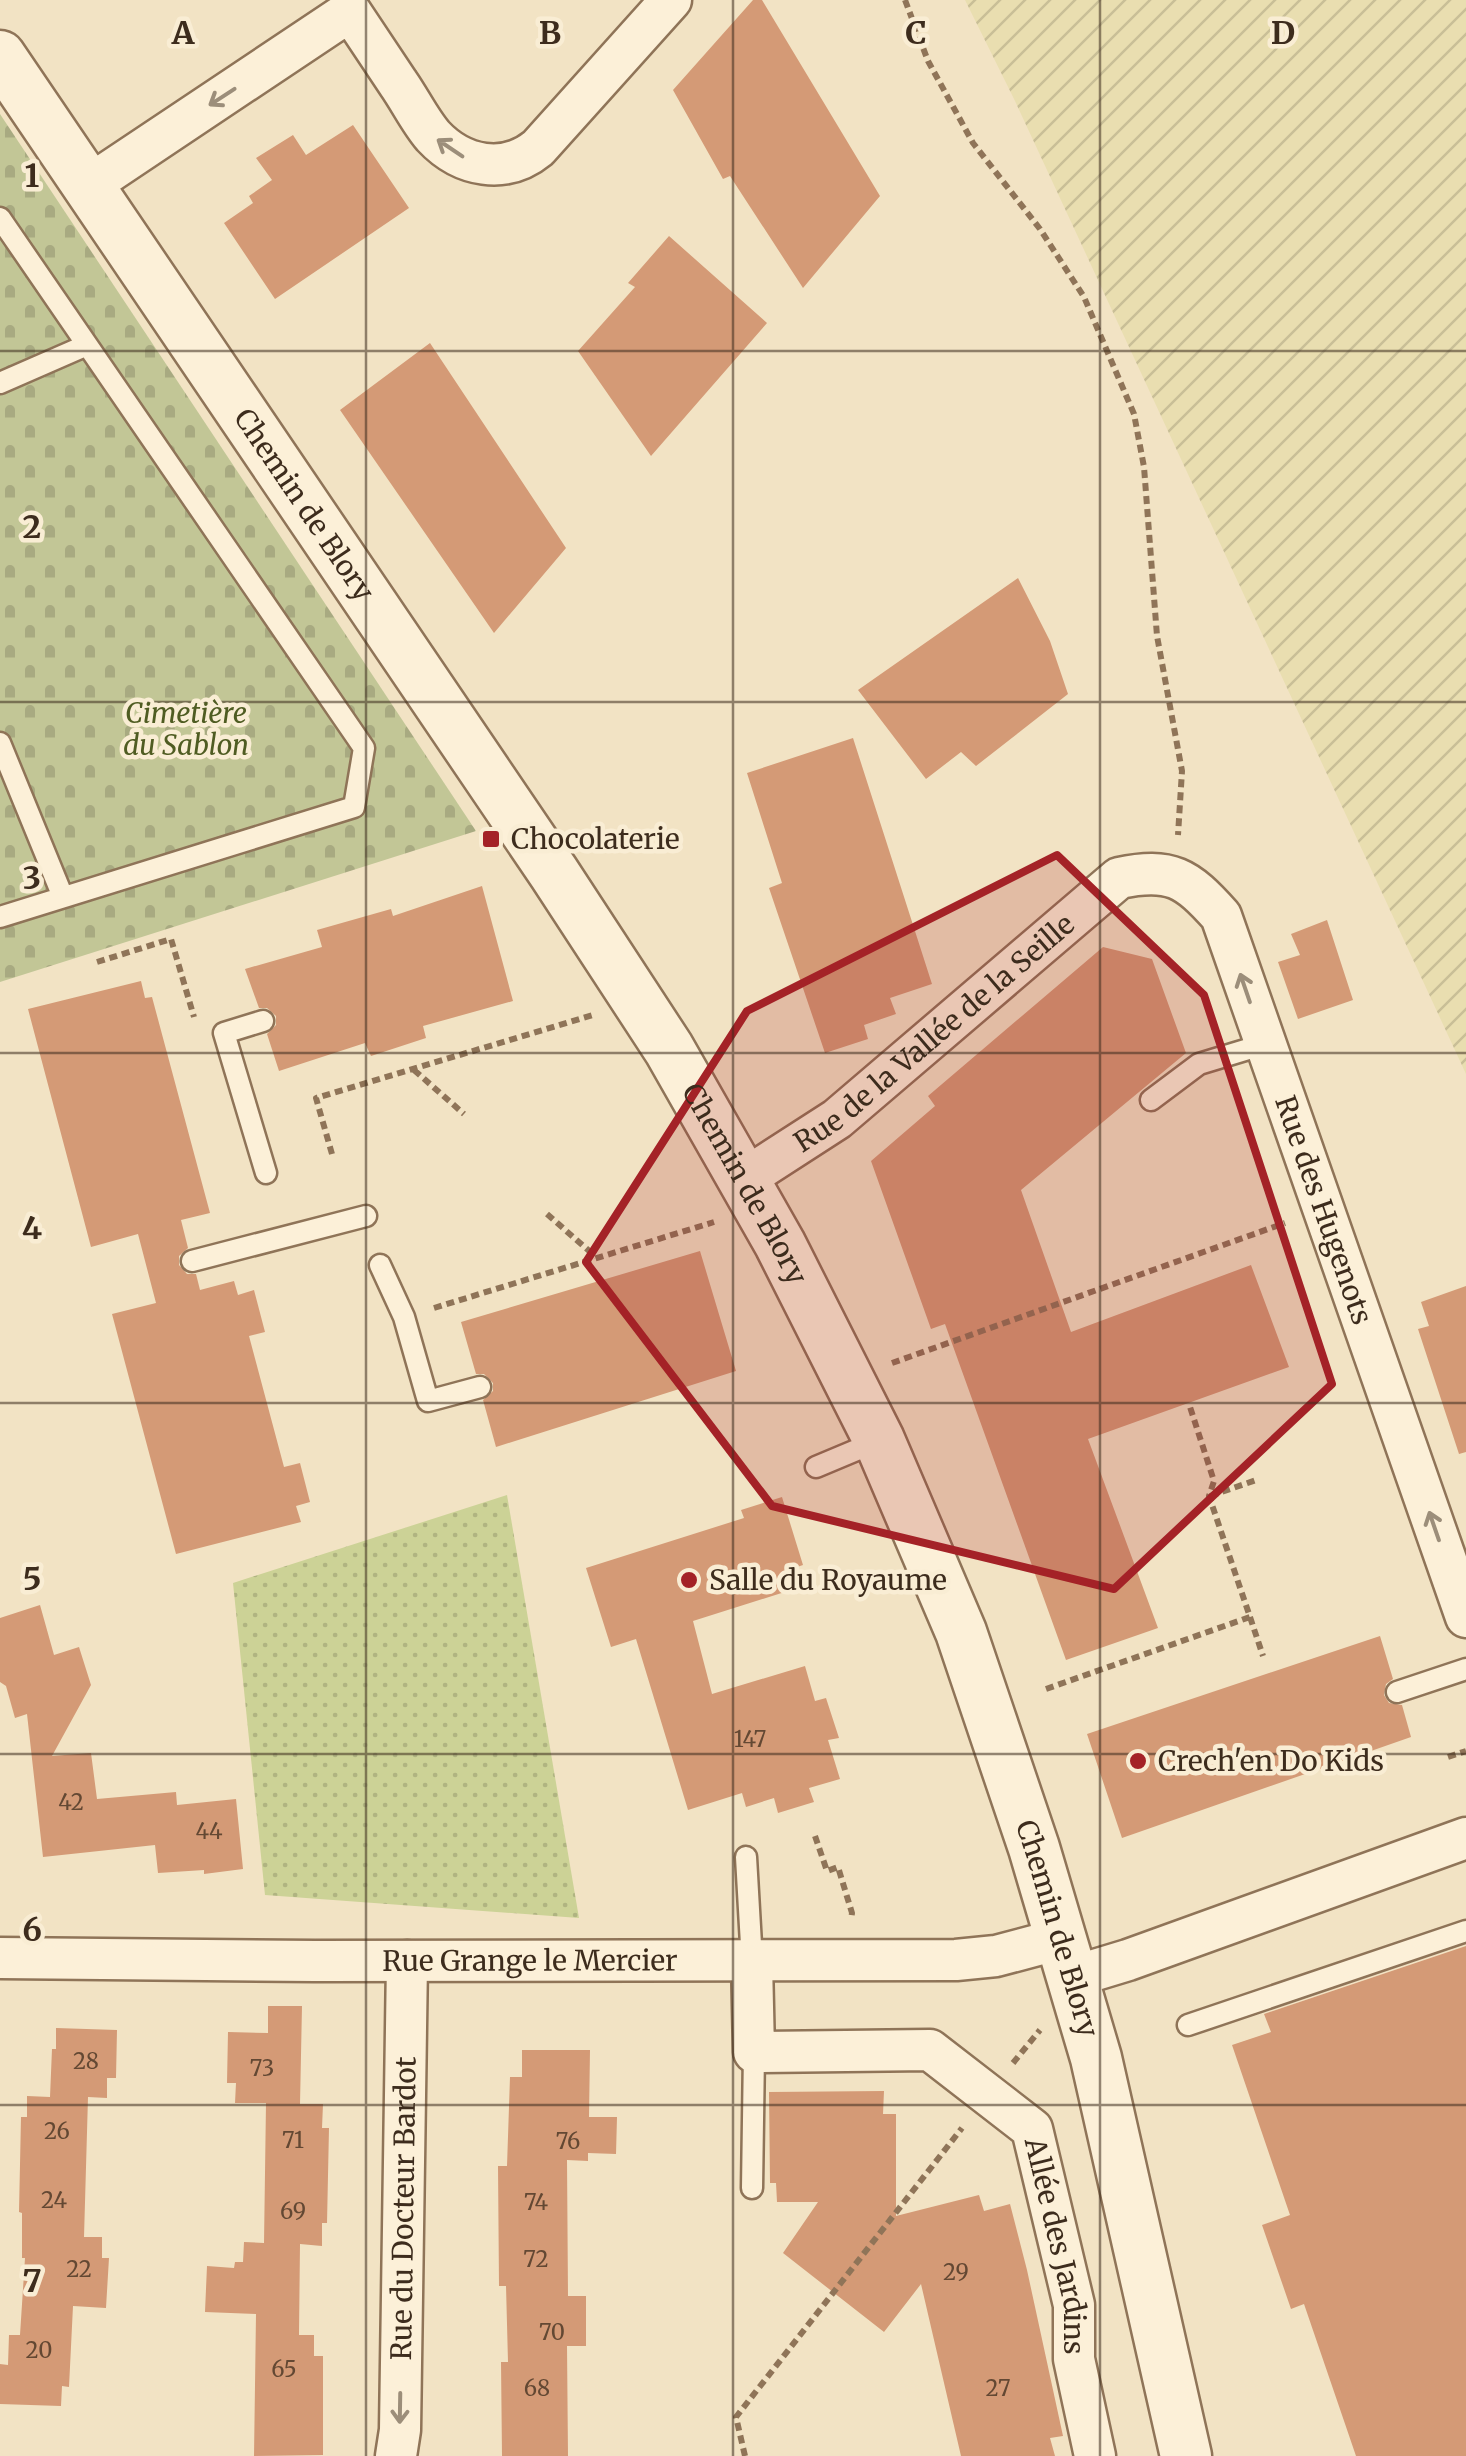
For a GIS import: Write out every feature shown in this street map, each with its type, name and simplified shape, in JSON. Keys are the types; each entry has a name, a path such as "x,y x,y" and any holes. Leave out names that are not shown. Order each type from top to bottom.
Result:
{"street":[{"path":"88,186 346,6 433,136 455,154 503,166 527,158 538,148 671,0"},
{"name":"Chemin de Blory","path":"0,56 586,920 669,1049 752,1193 879,1440 961,1632 1030,1834 1096,2058 1186,2456"},
{"name":"Rue de la Vallée de la Seille","path":"752,1193 1119,878 1144,872 1168,876"},
{"name":"Rue des Hugenots","path":"1168,876 1186,881 1221,916 1466,1618"},
{"name":"Rue Grange le Mercier","path":"0,1958 752,1962 956,1960 996,1956 1128,1960 1466,1838"},
{"name":"Rue du Docteur Bardot","path":"396,2456 407,1961"},
{"path":"752,1962 754,2052"},
{"name":"Allée des Jardins","path":"754,2052 930,2050 1032,2129 1074,2304 1074,2358 1095,2456"}],"lane":[{"path":"0,218 364,748 354,807 0,916"},
{"path":"0,383 87,345"},
{"path":"0,743 63,897"},
{"path":"262,1021 224,1033 266,1173"},
{"path":"1151,1100 1200,1064 1265,1044"},
{"path":"192,1261 366,1216"},
{"path":"380,1265 404,1317 428,1401 480,1387"},
{"path":"816,1468 879,1440"},
{"path":"1398,1692 1466,1669"},
{"path":"746,1857 752,1962"},
{"path":"1188,2025 1466,1931"},
{"path":"752,2188 754,2052"}],"path":[{"path":"904,0 928,61 973,142 1040,228 1084,297 1134,414 1144,467 1157,636 1182,771 1180,830 1168,876"},
{"path":"332,1154 316,1098 600,1013 635,996"},
{"path":"414,1069 464,1114"},
{"path":"404,1317 597,1258 752,1193"},
{"path":"848,1379 1322,1210"},
{"path":"547,1214 597,1258"},
{"path":"1190,1407 1214,1481 1209,1496 1263,1656"},
{"path":"1209,1496 1259,1479"},
{"path":"1046,1690 1250,1617"},
{"path":"1448,1757 1466,1750"},
{"path":"815,1836 827,1871 838,1868 852,1912 850,1922"},
{"path":"745,2456 736,2417 1040,2029"}],"highlighted area":[{"path":"1057,855 1204,995 1332,1384 1114,1589 772,1506 586,1262 747,1011"}],"shaded area":[{"path":"965,0 1466,0 1466,1074 1015,101"}],"green space":[{"name":"Cimetière du Sablon","path":"0,114 476,831 0,982"},
{"path":"507,1495 579,1918 265,1895 233,1583"}],"building":[{"path":"753,0 762,0 880,196 803,288 730,176 723,179 673,90"},
{"path":"353,125 409,208 275,299 224,223 253,203 249,196 272,180 256,158 293,135 306,155"},
{"path":"669,236 767,323 651,456 578,351 635,287 628,283"},
{"path":"430,343 566,548 494,633 340,410"},
{"path":"1018,578 1050,641 1068,694 976,766 961,752 926,779 858,690"},
{"path":"853,738 932,984 890,998 896,1014 864,1025 868,1039 825,1053 769,888 782,883 747,773"},
{"path":"482,886 513,1001 423,1026 426,1038 371,1056 365,1043 279,1071 267,1034 276,1025 276,1016 267,1008 259,1008 245,969 322,947 317,930 391,909 393,916"},
{"path":"1327,920 1353,1000 1298,1019 1278,962 1300,955 1291,934"},
{"path":"1103,947 1152,959 1186,1053 1021,1190 1071,1332 1251,1265 1289,1367 1088,1439 1158,1628 1066,1660 945,1324 931,1329 871,1161 935,1106 928,1096"},
{"path":"141,981 145,998 152,997 210,1213 181,1220 188,1248 179,1256 179,1265 187,1274 196,1274 200,1290 234,1281 238,1295 254,1290 265,1332 249,1336 284,1467 300,1463 310,1502 296,1506 301,1522 176,1554 112,1314 156,1303 138,1234 91,1247 28,1009"},
{"path":"700,1251 736,1371 496,1447 483,1400 493,1391 493,1383 484,1374 476,1374 461,1322"},
{"path":"1466,1286 1466,1452 1459,1454 1418,1329 1429,1326 1421,1302"},
{"path":"782,1497 803,1565 785,1571 791,1590 693,1621 712,1694 805,1666 815,1701 826,1698 839,1738 828,1740 840,1779 809,1788 814,1802 778,1813 774,1798 746,1807 742,1793 688,1810 636,1639 611,1647 586,1568 744,1518 741,1510"},
{"path":"40,1605 54,1655 79,1647 91,1685 52,1756 91,1753 97,1799 176,1792 177,1805 236,1799 243,1869 204,1874 204,1870 158,1873 155,1845 43,1857 27,1714 15,1718 6,1686 0,1682 0,1618"},
{"path":"1380,1636 1393,1679 1386,1684 1384,1695 1389,1703 1402,1705 1411,1737 1122,1838 1087,1734"},
{"path":"1466,1946 1466,2456 1356,2456 1304,2304 1291,2309 1262,2225 1290,2215 1232,2045 1271,2032 1264,2014"},
{"path":"268,2006 302,2006 300,2104 323,2104 322,2128 329,2128 327,2223 322,2223 322,2246 300,2244 299,2335 314,2335 314,2356 323,2356 323,2455 254,2456 256,2314 205,2312 207,2266 234,2268 235,2262 243,2262 244,2242 264,2243 266,2103 235,2103 236,2083 227,2083 228,2032 268,2033"},
{"path":"56,2028 117,2030 116,2078 107,2078 107,2098 88,2097 84,2237 102,2237 102,2258 109,2258 106,2308 73,2306 69,2387 62,2386 61,2406 0,2404 0,2364 8,2365 9,2335 20,2335 25,2258 19,2212 21,2117 27,2117 27,2096 50,2097"},
{"path":"522,2050 590,2050 589,2117 617,2117 616,2154 588,2153 588,2161 567,2160 568,2296 586,2296 586,2346 567,2346 568,2456 502,2456 501,2362 508,2362 506,2286 499,2286 498,2166 507,2166 510,2077 522,2077"},
{"path":"884,2091 883,2114 896,2114 896,2216 979,2195 984,2211 1010,2204 1063,2436 1050,2438 1055,2456 961,2456 921,2284 884,2332 783,2253 818,2202 777,2202 776,2183 770,2183 769,2092"}],"place":[{"name":"Chocolaterie","path":"491,839"},
{"name":"Salle du Royaume","path":"689,1580"},
{"name":"Crech'en Do Kids","path":"1138,1761"}]}
